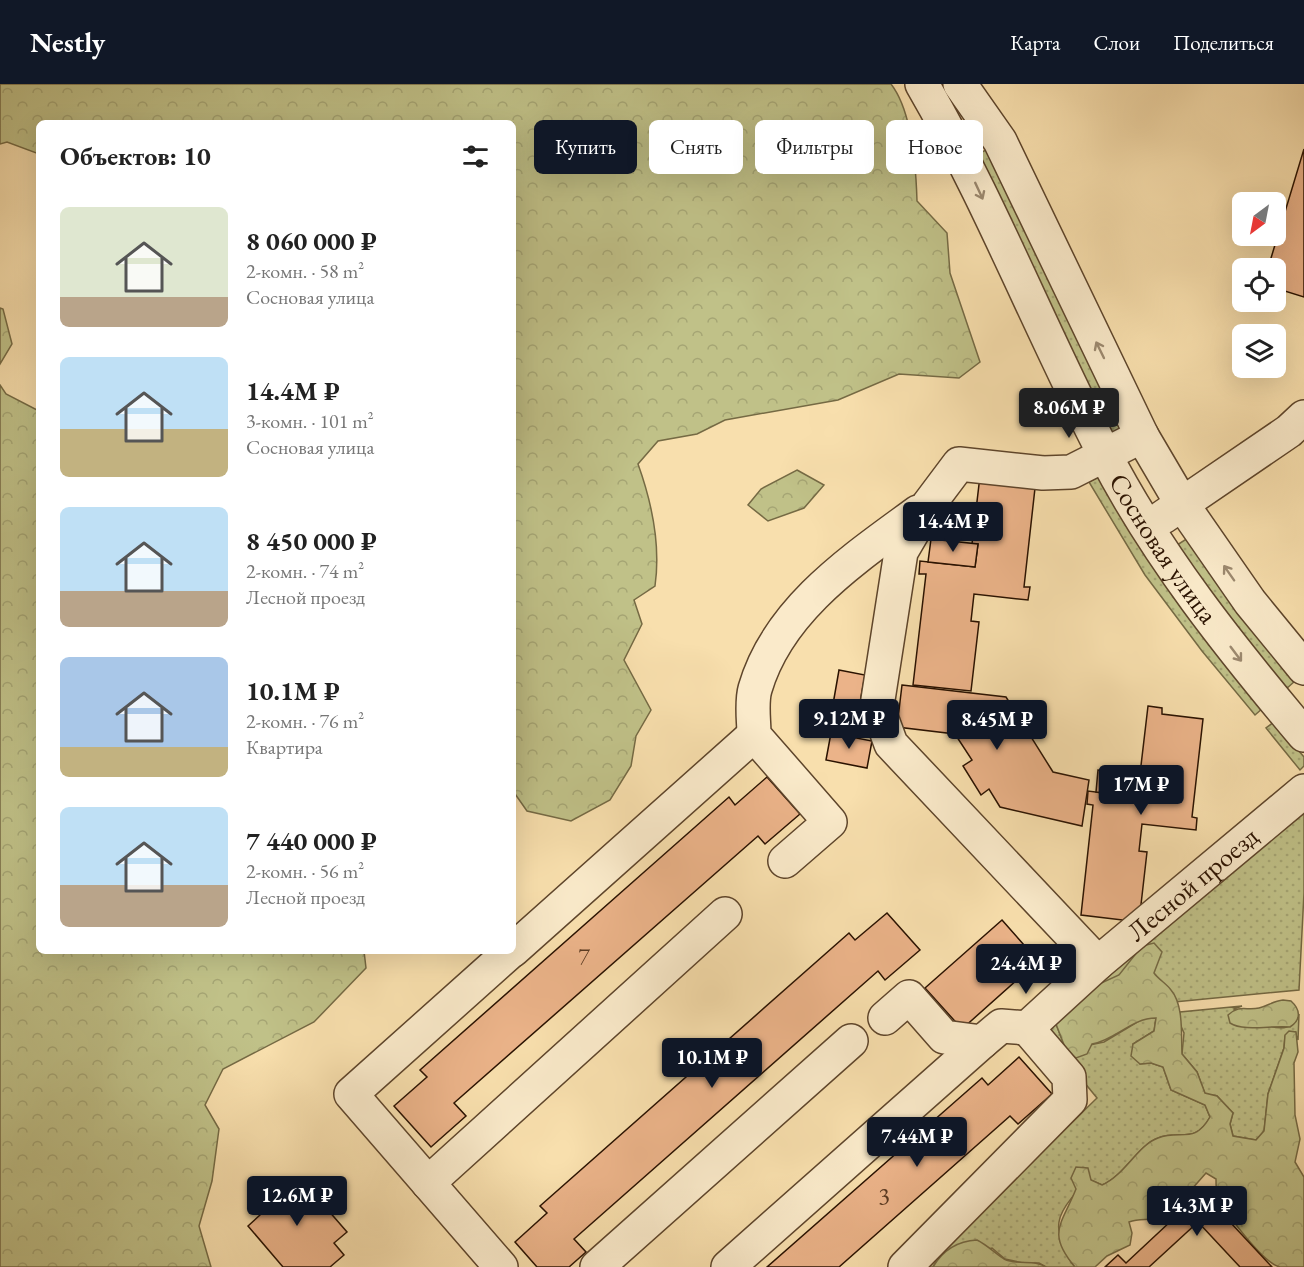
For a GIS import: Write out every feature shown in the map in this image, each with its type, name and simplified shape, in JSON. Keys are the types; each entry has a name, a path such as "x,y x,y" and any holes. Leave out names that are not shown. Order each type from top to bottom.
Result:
{"street":[{"name":"Сосновая улица","path":"922,84 966,165 1105,456 1147,528 1190,593 1240,659 1304,735"},
{"name":"Сосновая улица","path":"960,84 1000,141 1142,436 1182,504 1250,602 1304,668"},
{"path":"1147,528 1299,432"},
{"path":"1098,963 891,744 877,706 901,552 929,504 959,464 1043,473 1071,471 1142,436"},
{"path":"784,861 830,822 754,735 754,691 774,648 796,616 832,576 929,504"},
{"path":"516,946 754,735"},
{"name":"Лесной проезд","path":"1027,1028 1098,963 1304,790"},
{"path":"428,1183 725,914"},
{"path":"501,1267 351,1094 508,954"},
{"path":"885,1018 909,997 944,1037 982,1042"},
{"path":"728,1267 1001,1026 1027,1028 1069,1077 1070,1100 905,1267"},
{"path":"597,1267 851,1041"}],"green space":[{"path":"0,84 891,84 898,95 907,120 886,120 886,174 915,174 917,201 947,233 950,273 980,362 959,378 899,374 838,400 725,420 697,434 658,441 638,464 654,524 657,555 655,586 634,600 642,624 624,660 651,710 636,736 631,766 610,800 571,821 527,811 516,795 516,120 36,120 36,153 7,142 0,144"},
{"path":"988,149 1126,434 1113,441 983,170 983,152"},
{"path":"0,308 3,309 12,344 0,364"},
{"path":"0,385 6,394 36,409 36,954 364,954 366,968 314,1022 223,1069 205,1105 219,1129 212,1181 199,1226 211,1267 0,1267"},
{"path":"797,470 824,485 804,508 768,521 748,505 761,489"},
{"path":"1099,477 1263,708 1255,715 1202,651 1145,575 1089,482"},
{"path":"1188,538 1244,620 1295,681 1285,690 1233,626 1177,545"},
{"path":"1274,722 1304,757 1304,766 1300,770 1266,728"},
{"path":"1304,806 1304,893 1299,990 1050,1014"},
{"path":"1154,943 1162,952 1154,973 1171,990 1178,1004 1182,1054 1197,1072 1205,1093 1217,1096 1233,1113 1230,1124 1233,1136 1256,1140 1264,1131 1268,1094 1284,1048 1285,1035 1289,1031 1296,1032 1298,1052 1294,1063 1295,1115 1300,1139 1295,1162 1304,1177 1304,1267 1280,1267 1264,1257 1244,1235 1220,1201 1216,1179 1206,1173 1166,1213 1153,1219 1129,1222 1132,1233 1130,1245 1107,1256 1095,1267 1075,1267 1061,1245 1059,1228 1076,1189 1071,1178 1076,1167 1088,1168 1091,1180 1102,1185 1117,1175 1151,1142 1166,1136 1193,1134 1204,1126 1210,1117 1205,1105 1171,1090 1163,1067 1151,1063 1140,1064 1131,1056 1133,1044 1154,1031 1156,1018 1131,1025 1101,1042 1092,1044 1087,1054 1076,1058 1066,1050 1056,1024 1067,1005 1086,990 1119,975 1142,946"},
{"path":"1283,1000 1291,1001 1298,1011 1298,1018 1290,1027 1250,1028 1230,1023 1228,1015 1236,1010 1259,1008"},
{"path":"1242,1006 1234,1009 1260,1023 1279,1028 1294,1023 1299,1014 1298,1040 1295,1032 1285,1036 1284,1048 1268,1094 1264,1131 1256,1140 1233,1136 1230,1124 1233,1113 1217,1096 1205,1094 1197,1072 1182,1054 1184,1033 1179,1022 1180,1012"},
{"path":"1144,1018 1156,1018 1154,1031 1133,1044 1140,1064 1151,1063 1163,1067 1171,1090 1205,1105 1210,1117 1204,1126 1193,1134 1158,1138 1144,1147 1110,1181 1102,1185 1091,1180 1076,1193 1067,1204 1059,1222 1059,1234 1063,1246 1075,1267 1046,1267 1039,1263 1023,1263 1005,1259 992,1248 936,1262 933,1267 923,1267 1097,1098 1039,1027 1056,1024 1066,1050 1104,1042"},
{"path":"977,1240 1009,1261 1036,1263 1046,1267 933,1267 941,1256 952,1248 964,1242"}],"building":[{"path":"1304,149 1304,297 1286,291 1286,258 1271,258 1275,246 1286,246 1286,208"},
{"path":"980,476 1035,488 1024,587 1030,587 1028,600 974,594 971,621 979,622 971,691 913,685 926,574 919,574 920,561 975,567 978,544 972,544"},
{"path":"931,539 978,544 975,567 928,562"},
{"path":"839,670 865,675 858,714 832,710"},
{"path":"902,685 1006,697 1053,772 1089,780 1082,826 1000,807 989,789 981,795 963,766 972,760 955,734 897,727"},
{"path":"1148,706 1162,708 1162,714 1203,719 1192,817 1197,818 1196,830 1142,824 1139,851 1147,852 1139,922 1081,915 1093,805 1087,804 1088,791 1143,798 1146,775 1140,774"},
{"path":"831,733 872,741 867,768 826,760"},
{"path":"1098,770 1146,775 1143,798 1096,792"},
{"path":"767,777 800,814 765,844 758,836 454,1103 466,1116 431,1147 394,1106 427,1077 420,1070 729,797 735,805"},
{"path":"887,913 920,950 885,980 878,971 574,1239 586,1252 569,1267 537,1267 515,1242 547,1213 540,1206 849,933 855,940"},
{"path":"1002,920 1038,961 962,1029 925,988"},
{"path":"1019,1057 1052,1094 1018,1124 1010,1116 839,1267 767,1267 982,1078 988,1085"},
{"path":"301,1179 347,1232 334,1243 344,1255 330,1267 283,1267 248,1226 260,1215 252,1205 281,1180 289,1190"},
{"path":"1202,1192 1272,1267 1240,1267 1198,1222 1149,1267 1105,1267 1118,1255 1126,1263"}]}
